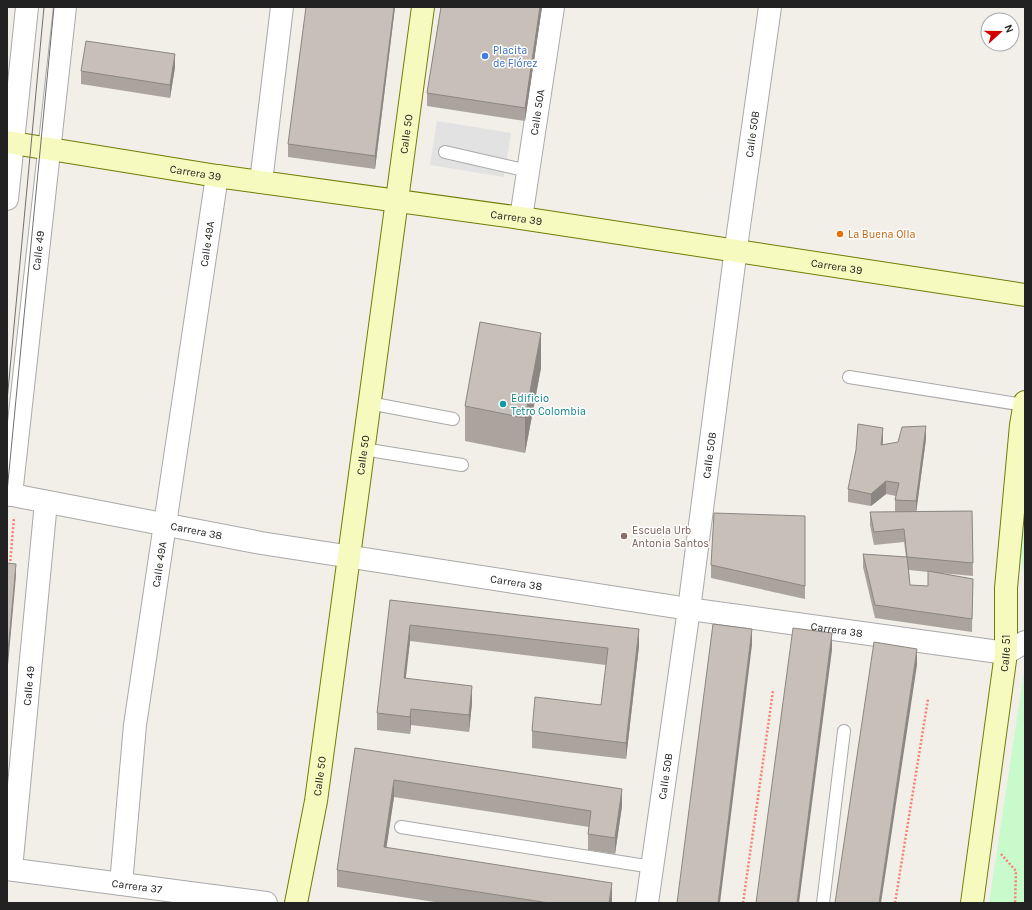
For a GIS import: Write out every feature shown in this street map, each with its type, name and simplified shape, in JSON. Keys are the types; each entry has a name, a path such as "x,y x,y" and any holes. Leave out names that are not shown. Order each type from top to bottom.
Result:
{"main road":[{"name":"Calle 50","path":"296,903 316,801 350,556 369,403 398,202 423,7"},
{"name":"Carrera 39","path":"10,142 217,176 521,218 1025,295"},
{"name":"Calle 51","path":"972,903 1006,653 1006,588 1020,439 1025,402"}],"street":[{"path":"7,199 10,142 27,7"},
{"name":"Calle 49","path":"12,495 65,7"},
{"path":"261,182 282,7"},
{"name":"Calle 50A","path":"521,218 553,7"},
{"name":"Calle 50B","path":"647,903 689,609 770,7"},
{"name":"Calle 49A","path":"121,884 135,725 217,176"},
{"name":"Carrera 38","path":"12,495 261,543 689,609 1006,653"},
{"name":"Calle 49","path":"9,869 46,502"},
{"path":"1006,653 1025,642"},
{"name":"Carrera 37","path":"9,869 266,903"}],"lane":[{"path":"444,152 528,171"},
{"path":"849,377 1024,405"},
{"path":"369,403 453,419"},
{"path":"364,449 462,465"},
{"path":"823,903 844,731"},
{"path":"401,827 652,867"}],"path":[{"path":"10,569 12,495"},
{"path":"742,903 773,691"},
{"path":"895,903 928,699"},
{"path":"981,831 1016,871 1015,903"}],"green space":[{"path":"1025,475 1025,583 1019,540"},
{"path":"1025,671 1025,903 989,903 1024,672"}],"shaded area":[{"path":"437,121 511,133 504,177 430,165"}],"building":[{"path":"306,7 394,7 375,156 288,144"},
{"name":"Placita de Flórez","path":"441,7 540,7 525,108 427,93"},
{"path":"86,41 175,54 170,85 81,71"},
{"path":"480,322 541,333 525,418 465,406"},
{"path":"858,424 883,428 881,445 898,442 902,427 926,426 916,501 895,500 899,483 886,481 871,494 848,489 856,450"},
{"path":"972,511 973,563 907,557 904,529 874,532 870,512"},
{"path":"714,513 805,516 805,586 711,565"},
{"path":"863,554 907,557 910,585 928,586 928,571 973,579 972,619 875,605"},
{"path":"7,563 16,564 7,663"},
{"path":"390,600 639,629 626,743 532,731 535,697 601,705 608,648 410,625 404,678 472,686 469,715 411,709 410,717 377,713"},
{"path":"713,624 752,629 718,903 677,903"},
{"path":"793,628 832,633 797,903 756,903"},
{"path":"874,642 917,649 879,903 835,903"},
{"path":"355,748 622,789 615,838 588,834 591,811 394,780 384,847 612,883 609,903 549,903 337,870"}],"tram line":[{"path":"7,401 44,7"},
{"path":"7,492 54,7"}],"place":[{"name":"Placita de Flórez","path":"485,56"},
{"name":"La Buena Olla","path":"840,234"},
{"name":"Edificio Tetro Colombia","path":"503,404"},
{"name":"Escuela Urb Antonia Santos","path":"624,536"}]}
